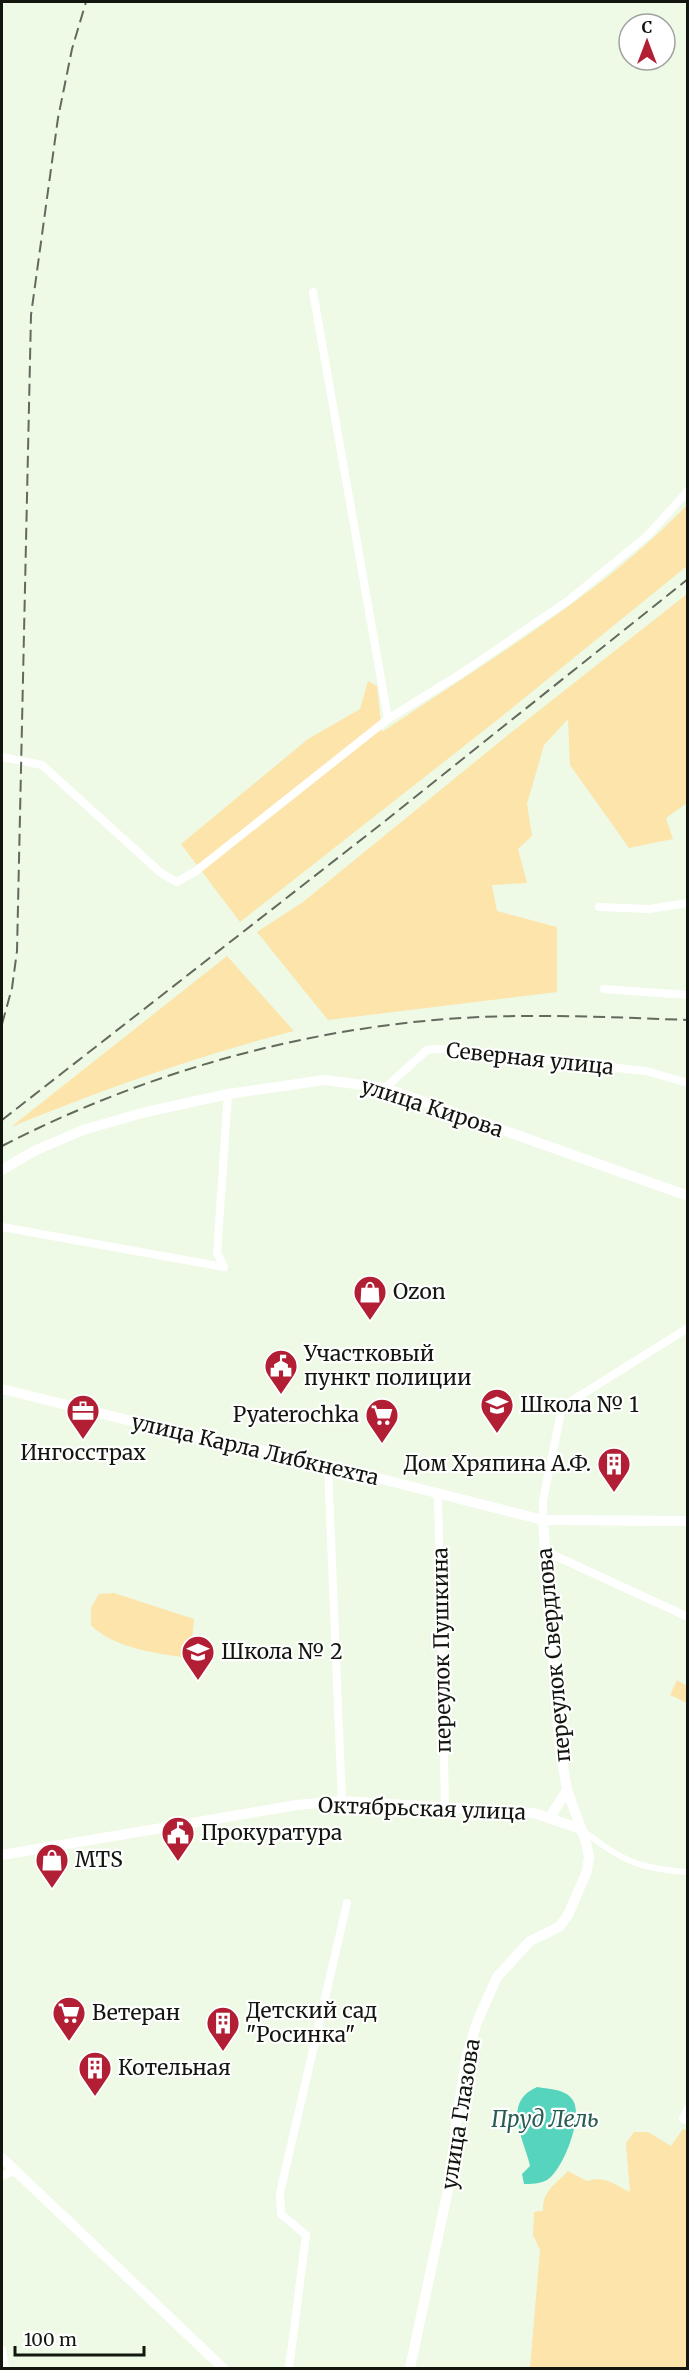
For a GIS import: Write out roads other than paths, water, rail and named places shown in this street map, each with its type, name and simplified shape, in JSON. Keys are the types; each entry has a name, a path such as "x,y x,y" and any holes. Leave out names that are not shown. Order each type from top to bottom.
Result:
{"street":[{"path":"313,292 388,719"},
{"path":"2,757 42,765 160,873 177,882 196,871 388,719 462,673 569,600 648,535 687,491"},
{"path":"599,907 649,909 687,903"},
{"path":"604,989 687,995"},
{"name":"Северная улица","path":"385,1089 427,1050 441,1049 646,1071 687,1083"},
{"name":"улица Кирова","path":"2,1170 34,1151 83,1130 228,1094 325,1080 385,1089 687,1196"},
{"path":"2,1227 224,1268 217,1253 228,1094"},
{"path":"543,1520 543,1501 562,1407 687,1328"},
{"name":"улица Карла Либкнехта","path":"2,1389 328,1466 543,1520 687,1521"},
{"path":"328,1466 342,1802"},
{"name":"переулок Пушкина","path":"438,1494 445,1806"},
{"name":"переулок Свердлова","path":"543,1520 547,1552 552,1680 567,1790 581,1828"},
{"path":"547,1552 687,1617"},
{"path":"550,1817 567,1790"},
{"name":"Октябрьская улица","path":"2,1855 297,1805 342,1802 445,1806 534,1813 581,1828 611,1852 651,1870 687,1872"},
{"name":"улица Глазова","path":"410,2368 455,2157 455,2131 466,2059 477,2022 497,1977 530,1941 559,1927 568,1915 587,1871 589,1857 581,1828"},
{"path":"289,2368 306,2235 281,2214 280,2193 347,1903"},
{"path":"686,2120 687,2108"},
{"path":"2,2158 223,2368"},
{"path":"2,2176 14,2171"},
{"path":"2,2350 6,2368"}],"water":[{"name":"Пруд Лель","path":"537,2087 556,2090 569,2096 575,2106 576,2117 570,2142 553,2175 536,2184 524,2184 522,2174 530,2166 520,2133 517,2112 526,2094"}],"railway":[{"path":"2,1024 12,988 17,951 31,315 58,118 72,49 86,2"},
{"path":"2,1120 380,825 688,579"},
{"path":"2,1146 108,1098 163,1078 218,1060 331,1034 389,1025 477,1017 568,1016 688,1020"}],"place":[{"name":"Ozon","path":"370,1321"},
{"name":"Участковый пункт полиции","path":"281,1395"},
{"name":"Школа № 1","path":"497,1434"},
{"name":"Ингосстрах","path":"83,1440"},
{"name":"Pyaterochka","path":"382,1444"},
{"name":"Дом Хряпина А.Ф.","path":"614,1493"},
{"name":"Школа № 2","path":"198,1681"},
{"name":"Прокуратура","path":"178,1862"},
{"name":"MTS","path":"52,1889"},
{"name":"Ветеран","path":"69,2042"},
{"name":"Детский сад \"Росинка\"","path":"223,2052"},
{"name":"Котельная","path":"95,2097"}]}
